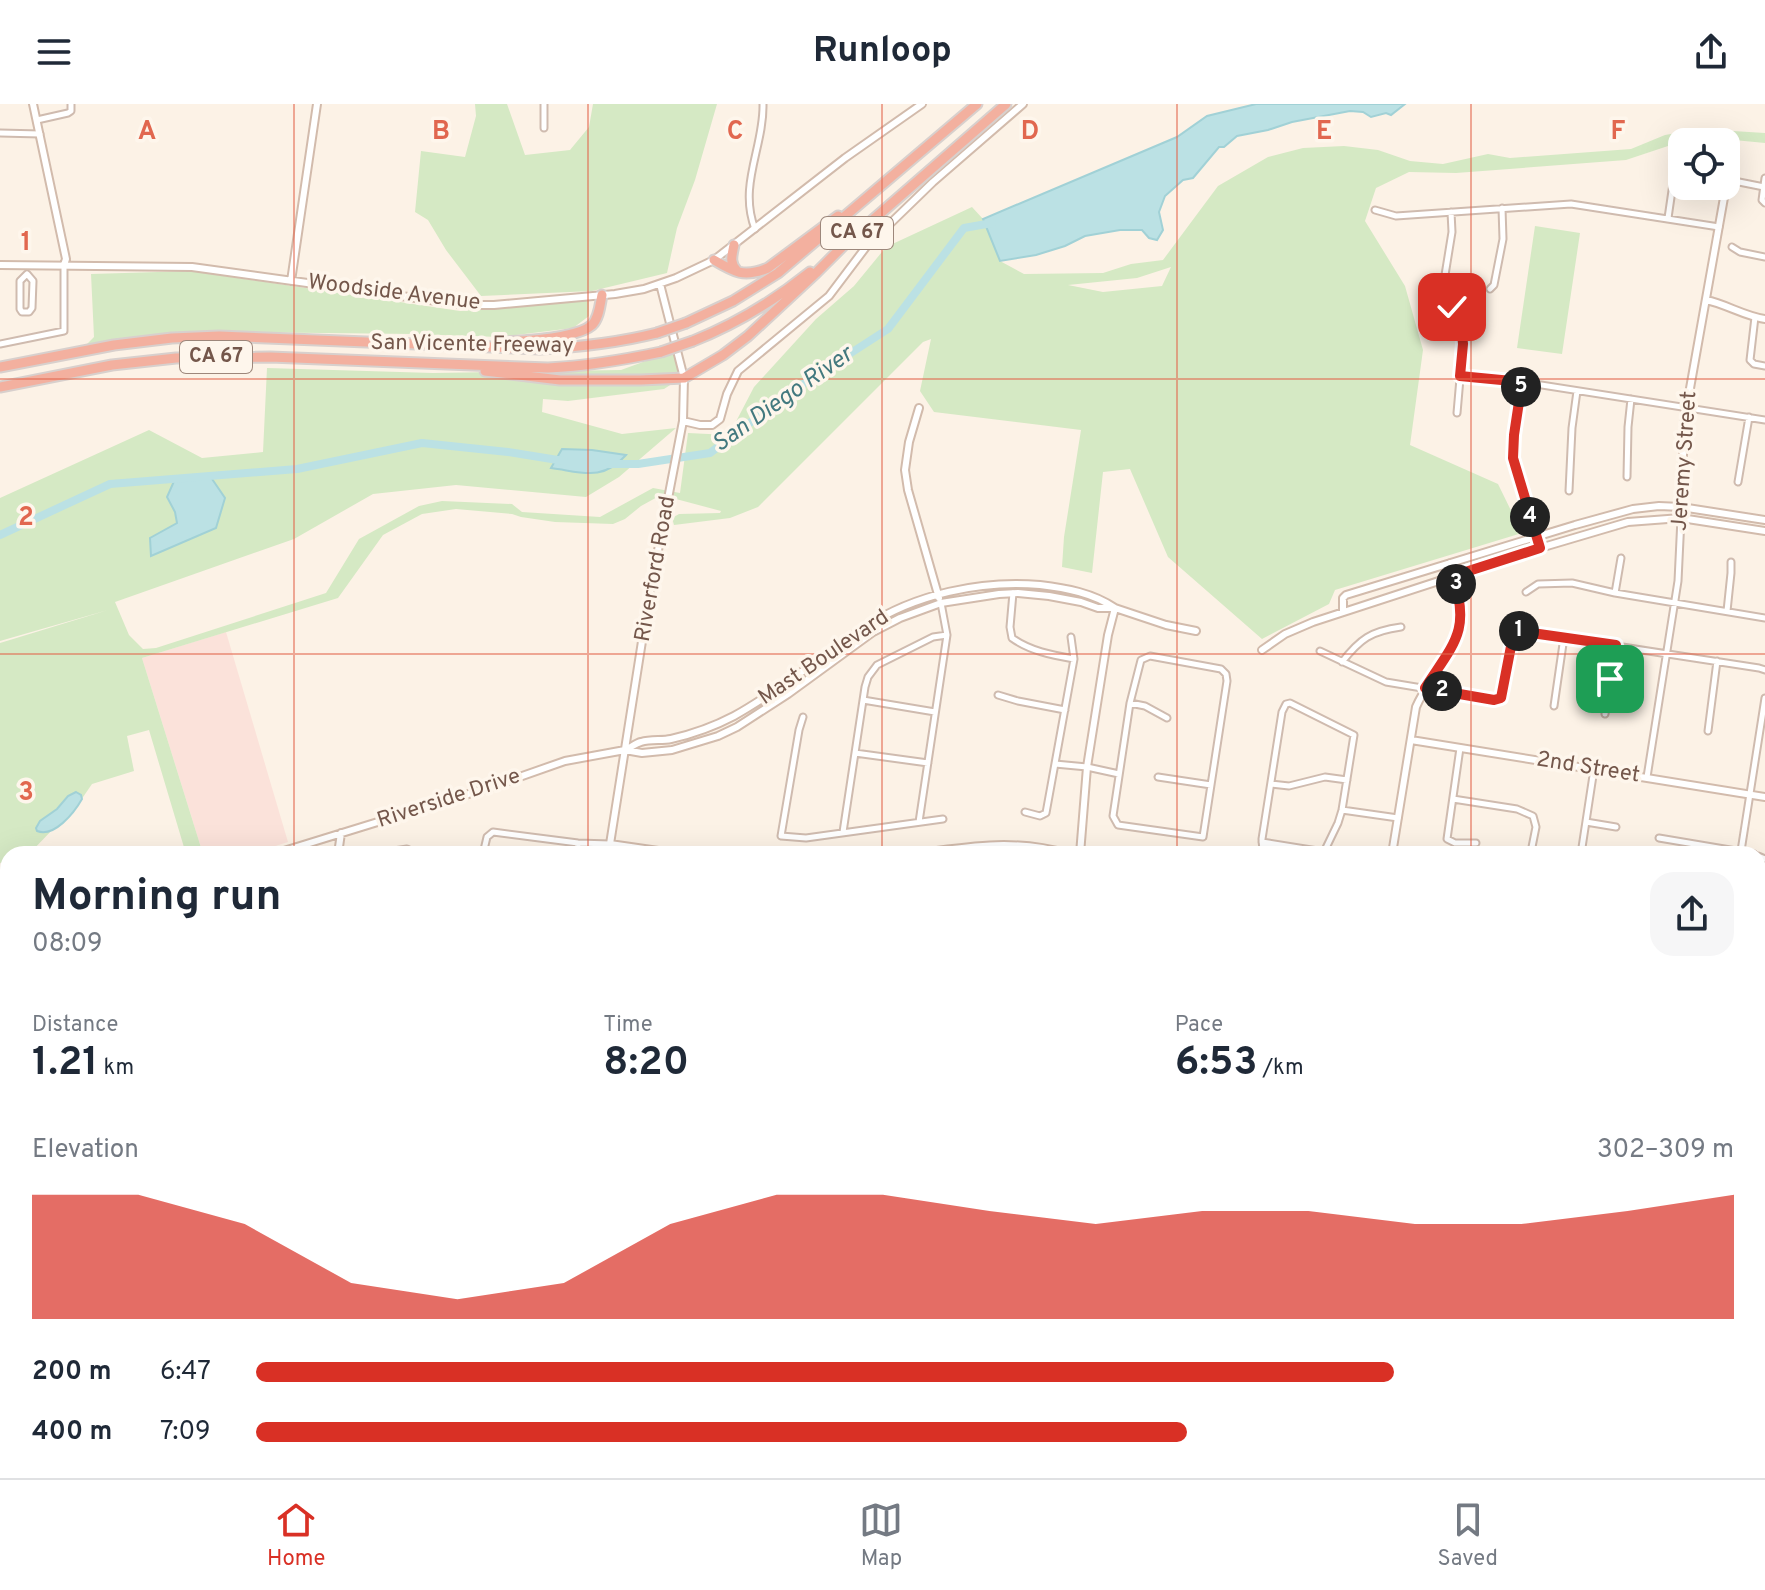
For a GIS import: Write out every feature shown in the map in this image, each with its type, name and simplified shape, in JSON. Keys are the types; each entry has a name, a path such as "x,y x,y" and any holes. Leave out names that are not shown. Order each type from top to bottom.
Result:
{"highway":[{"name":"San Vicente Freeway","path":"0,367 114,345 172,338 219,336 540,349 617,343 657,333 733,301 778,273 977,104"},
{"name":"San Vicente Freeway","path":"0,387 112,365 176,358 226,356 548,368 620,361 661,352 716,331 765,304 805,276 1006,104"},
{"path":"714,260 740,273 768,268 874,192"},
{"path":"434,364 560,380 684,378 748,336 846,243"},
{"path":"734,245 731,260 740,273"},
{"path":"401,343 527,341 577,332 593,324 602,295"}],"street":[{"path":"0,344 64,331 66,259 33,104"},
{"path":"37,120 68,113 71,104"},
{"path":"291,281 317,104"},
{"path":"544,104 544,128"},
{"path":"755,229 749,203 749,177 763,104"},
{"name":"Woodside Avenue","path":"0,265 192,267 466,305 494,305 644,289 714,260 845,158 922,104"},
{"path":"683,421 712,425 720,419 738,371 829,296 866,247 933,182 1023,104"},
{"path":"0,133 40,134"},
{"path":"1765,178 1762,200 1765,203"},
{"name":"Jeremy Street","path":"1740,184 1764,187"},
{"path":"1668,218 1671,200"},
{"name":"Jeremy Street","path":"1647,777 1678,581 1686,408 1724,200"},
{"path":"1375,210 1396,216 1571,204 1719,227"},
{"path":"1490,289 1494,285 1503,239 1502,208"},
{"path":"1451,212 1452,232 1444,286 1462,333 1457,413"},
{"path":"1732,247 1740,252 1765,257"},
{"path":"27,265 27,274 33,281 32,308 29,312 22,312 20,281 27,274"},
{"name":"Riverford Road","path":"610,844 648,604 683,421 684,378 660,284"},
{"path":"1706,300 1765,319"},
{"path":"1755,317 1750,360 1765,366"},
{"path":"1460,376 1522,382 1765,420"},
{"path":"1522,382 1513,458 1540,548"},
{"path":"1569,491 1577,391"},
{"path":"1627,477 1631,399"},
{"path":"919,408 905,470 947,635 919,822"},
{"path":"1738,482 1749,417"},
{"path":"1343,611 1346,595 1633,509 1681,507 1765,520"},
{"path":"1262,650 1285,634 1343,611 1628,522 1681,518 1765,531"},
{"path":"1615,593 1621,558"},
{"path":"1727,611 1731,562"},
{"path":"1393,846 1416,707 1459,631 1461,605 1450,563"},
{"path":"1526,592 1546,582 1572,583 1765,618"},
{"name":"Mast Boulevard","path":"625,750 641,742 669,739 710,727 732,717 770,695 867,625 897,609 938,595 979,586 1018,583 1084,593 1102,599 1115,608"},
{"path":"1013,593 1012,638 1048,654 1074,659"},
{"name":"Mast Boulevard","path":"625,750 642,753 672,750 737,727 873,632 941,603 1013,593 1049,596 1098,608 1115,608"},
{"path":"1081,846 1087,767 1115,608 1166,625 1196,631"},
{"path":"1342,662 1367,637 1382,630 1401,627"},
{"path":"1320,651 1386,682 1494,700 1501,698 1515,632 1522,631 1765,670"},
{"path":"843,832 866,682 877,665 933,637 947,635"},
{"path":"1025,812 1040,816 1046,813 1074,659 1071,637"},
{"path":"1554,706 1564,637"},
{"path":"1605,714 1616,645"},
{"path":"1150,656 1221,669 1226,674 1203,837 1118,825 1113,816 1119,774 1130,703 1141,660 1150,656"},
{"path":"1708,731 1717,661"},
{"path":"770,695 775,702"},
{"path":"998,695 1065,710"},
{"path":"1742,846 1765,698"},
{"path":"863,700 935,712"},
{"path":"1130,703 1145,706 1167,718"},
{"path":"1263,846 1282,712 1290,703 1354,735 1342,810 1327,846"},
{"path":"803,717 781,836 806,838 943,819"},
{"name":"2nd Street","path":"1411,740 1765,797"},
{"path":"1460,748 1447,839 1455,843 1476,843"},
{"name":"Riverside Drive","path":"300,846 565,761 625,750"},
{"path":"855,753 928,763"},
{"path":"1055,764 1119,774"},
{"path":"1582,846 1594,769"},
{"path":"1158,777 1211,785"},
{"path":"1271,784 1297,785 1325,777 1347,780"},
{"path":"1453,799 1517,809 1533,816 1536,827 1532,846"},
{"path":"1342,810 1398,818"},
{"path":"1586,822 1616,827"},
{"path":"485,846 488,834 496,832 624,846"},
{"path":"339,846 341,833"},
{"path":"1659,838 1709,846"},
{"path":"1262,842 1287,846"},
{"path":"990,846 1035,846"}],"shaded area":[{"path":"226,632 288,842 275,846 201,846 142,658"}],"green space":[{"path":"475,104 507,104 525,155 570,150 589,127 593,104 717,104 677,228 667,273 592,291 481,296 428,220 415,212 421,151 465,157 476,116"},
{"path":"1740,131 1765,133 1765,143 1740,141"},
{"path":"1668,134 1668,146 1626,160 1456,173 1409,172 1376,188 1365,221 1405,286 1423,350 1410,445 1498,484 1522,533 1335,590 1329,604 1262,639 1168,557 1130,469 1103,472 1092,573 1062,567 1081,430 934,412 920,391 931,339 923,342 758,507 730,518 674,525 672,518 679,514 721,511 661,495 613,524 555,522 456,509 422,514 383,535 338,598 142,658 201,846 184,846 149,730 127,736 134,771 92,784 81,800 37,846 0,846 0,643 108,610 0,641 0,498 149,430 202,458 263,452 267,368 433,373 621,370 673,351 681,378 664,389 568,401 543,399 542,412 622,434 676,428 619,477 586,497 456,485 373,494 294,539 115,602 129,635 143,649 156,648 326,593 359,539 419,506 442,501 512,504 522,512 600,517 653,488 680,493 688,433 729,435 754,387 816,319 854,286 886,247 972,207 983,219 1000,261 1024,274 1103,273 1131,264 1163,260 1218,186 1268,157 1303,148 1344,146 1378,150 1410,161 1443,164 1488,154 1510,158 1631,149","holes":["1171,267 1162,286 1103,292 1068,285 1137,278"]},
{"path":"1535,226 1580,233 1562,354 1517,348"},
{"path":"191,271 460,311 589,300 589,316 573,328 499,337 237,332 84,347 94,337 91,274"}],"water":[{"path":"1256,104 1405,104 1391,115 1386,113 1371,117 1363,112 1350,111 1237,136 1224,147 1219,147 1193,178 1183,180 1165,196 1159,212 1163,230 1157,240 1149,238 1142,230 1120,230 1085,236 1036,255 1000,261 983,219 1177,137 1207,116"},
{"path":"562,449 626,455 609,469 582,473 551,468"},
{"path":"210,476 225,498 216,528 151,556 150,538 177,523 167,497 175,479"},
{"path":"76,792 82,799 69,817 57,828 37,831 40,821"}],"waterway":[{"name":"San Diego River","path":"609,464 638,464 710,453 792,391 888,329 964,228 992,223"},
{"name":"San Diego River","path":"0,535 110,484 297,469 422,443 564,461"}],"route":[{"path":"1452,307 1462,333 1460,376 1522,382 1513,458 1540,548 1453,576 1461,605 1459,631 1425,688 1498,700 1503,694 1513,636 1518,631 1616,645 1610,679"}]}
